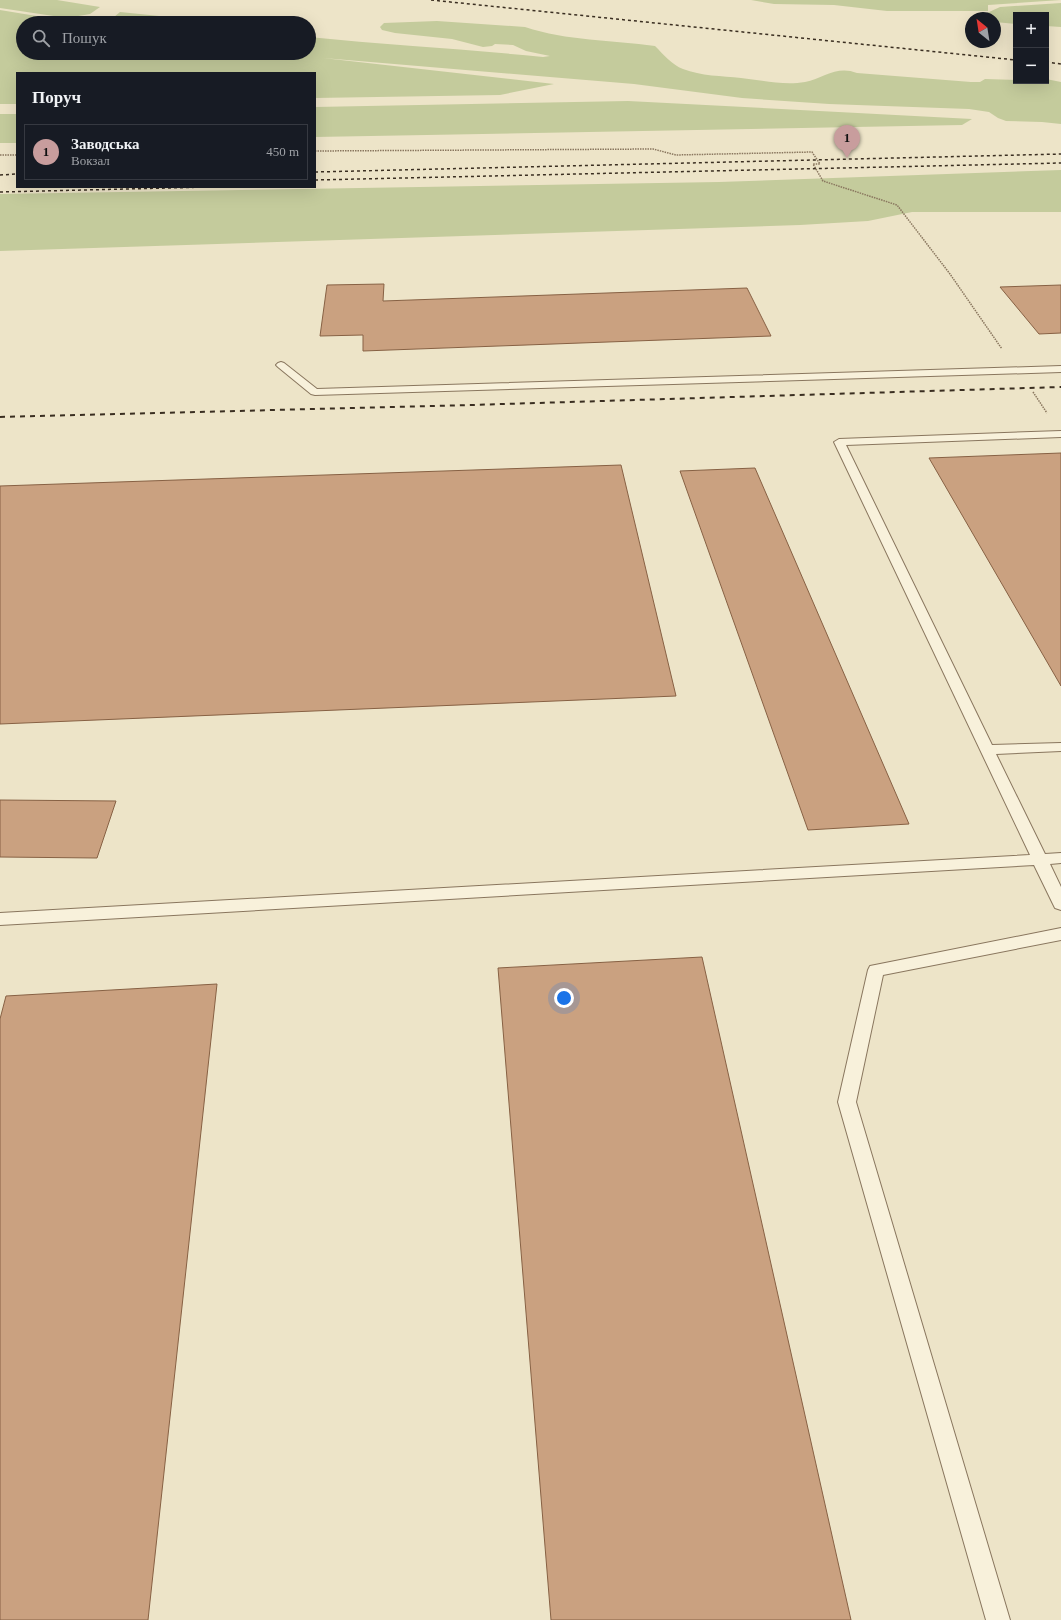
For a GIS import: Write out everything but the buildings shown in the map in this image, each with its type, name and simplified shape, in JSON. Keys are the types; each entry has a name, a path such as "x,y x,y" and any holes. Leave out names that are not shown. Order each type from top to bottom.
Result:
{"lane":[{"path":"281,365 315,392 1061,369"},
{"path":"1061,434 839,442 1061,904"},
{"path":"987,750 1061,747"},
{"path":"0,919 1061,858"},
{"path":"998,1620 847,1102 876,970 1061,934"}],"path":[{"path":"316,151 653,149 676,155 812,152 820,164 813,164 823,181 897,205 950,274 1048,414"},
{"path":"0,155 16,155"}],"green space":[{"path":"0,0 57,0 100,7 90,14 78,16 54,16 0,8"},
{"path":"751,0 1061,0 988,5 988,11 887,11 834,5 774,4"},
{"path":"1061,3 1061,27 1049,26 1049,12 1013,12 1013,24 1001,23 1001,12 989,12 1000,7"},
{"path":"0,10 36,16 16,16 16,60 316,60 316,38 543,57 550,56 526,51 513,45 495,44 492,46 483,47 452,39 395,33 382,30 380,27 384,23 437,21 525,27 541,32 573,38 655,46 675,65 683,69 697,73 781,83 805,82 843,70 857,73 971,82 980,82 985,79 1013,80 1013,84 1049,84 1049,80 1061,82 1061,124 1006,121 989,112 969,109 829,104 742,98 634,84 323,58 554,84 500,95 316,98 316,72 16,72 16,104 0,104"},
{"path":"120,12 159,16 115,16"},
{"path":"628,101 972,119 962,125 316,137 316,107"},
{"path":"0,114 16,114 16,143 0,143"},
{"path":"1061,170 1061,212 912,212 868,221 800,225 0,251 0,194 719,182"}],"railway":[{"path":"431,0 1013,60"},
{"path":"1049,62 1061,64"},
{"path":"316,172 1061,154"},
{"path":"316,180 1061,163"},
{"path":"0,175 16,174"},
{"path":"0,192 168,188"},
{"path":"0,417 471,405 1061,387"}],"place":[{"name":"Заводська","path":"847,158"}]}
